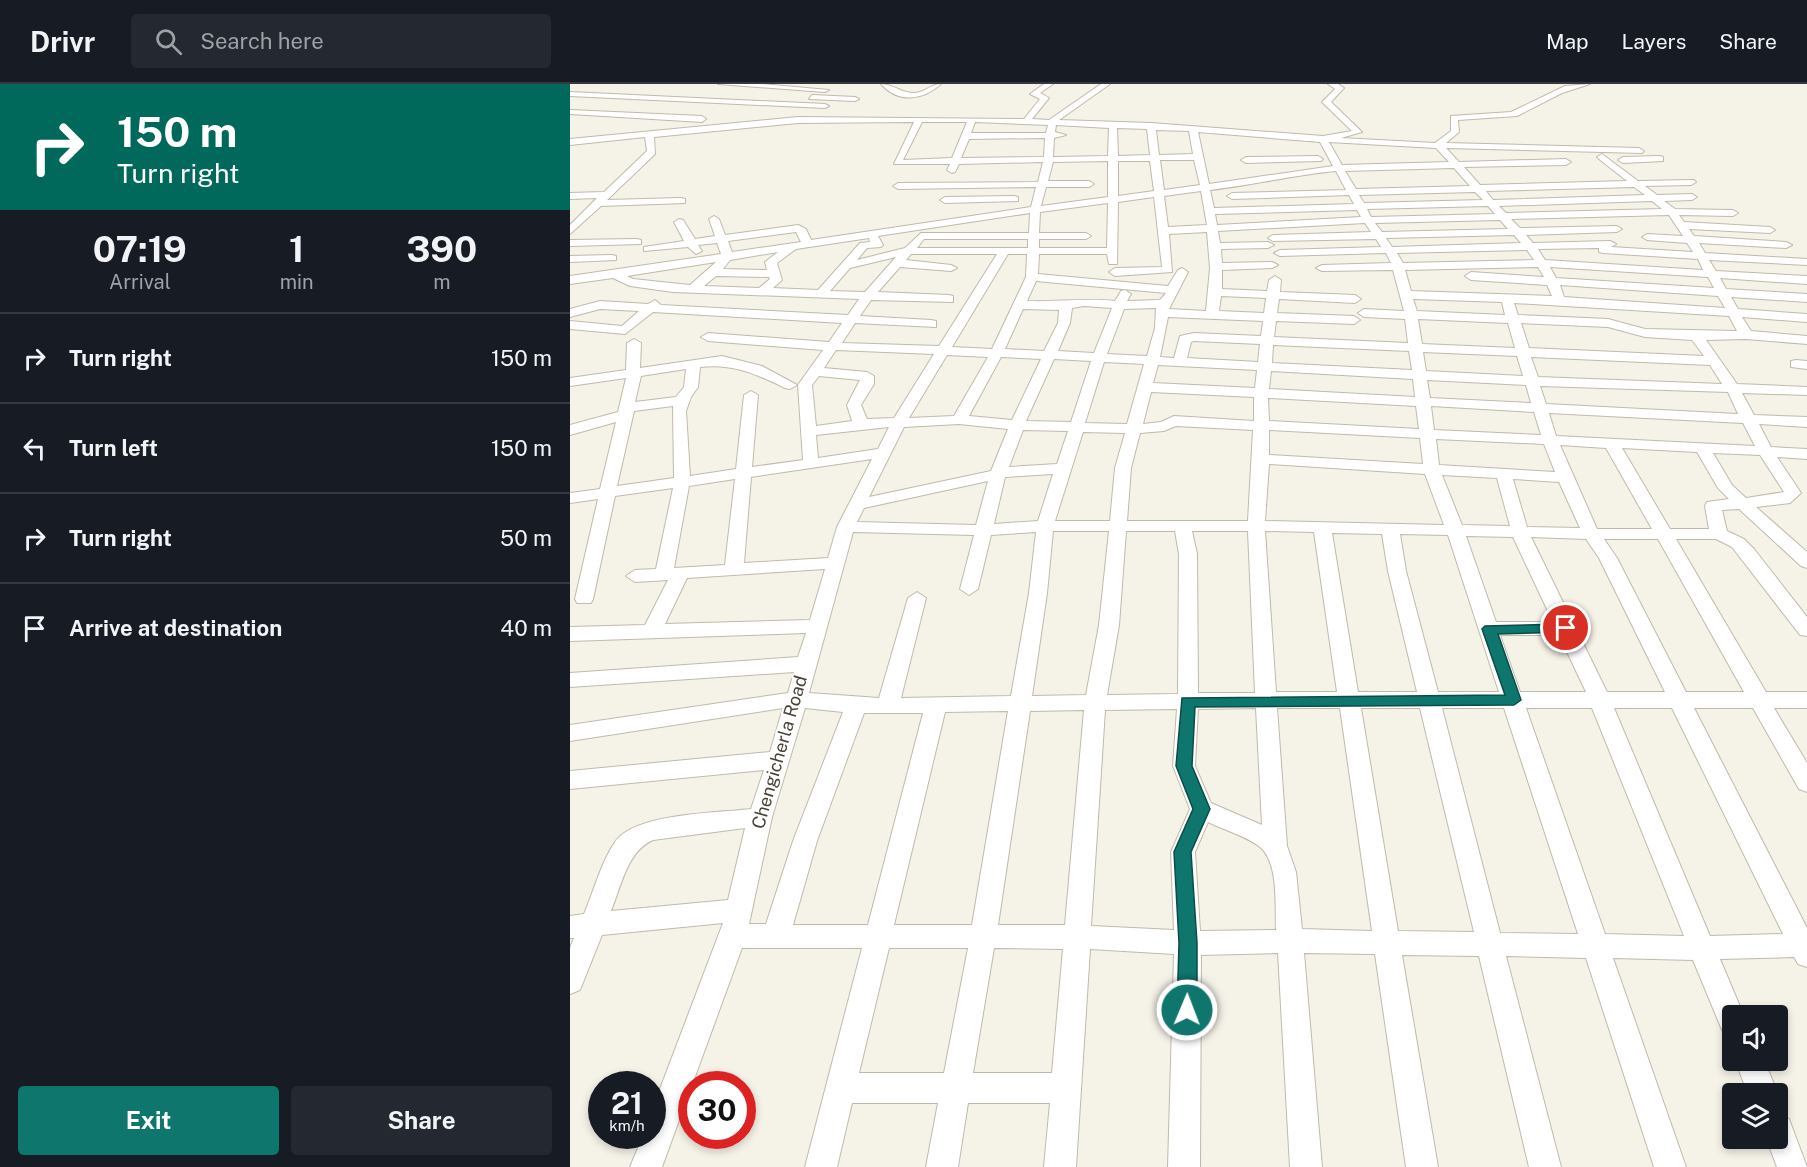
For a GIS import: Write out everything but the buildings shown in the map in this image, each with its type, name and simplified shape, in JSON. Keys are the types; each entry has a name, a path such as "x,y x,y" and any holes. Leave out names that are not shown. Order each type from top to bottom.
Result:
{"street":[{"path":"572,87 813,97 855,94 830,86 722,84"},
{"path":"885,84 897,93 916,95 922,94 937,84"},
{"path":"1049,84 1034,94 1059,101 1081,101"},
{"path":"1053,121 1106,84"},
{"path":"1325,144 1358,132 1326,102 1340,88 1332,84"},
{"path":"1438,145 1455,132 1454,118 1514,114 1570,86 1586,84"},
{"path":"679,120 749,85"},
{"path":"772,121 830,86"},
{"path":"572,87 633,96 825,106"},
{"path":"573,122 597,114 647,90"},
{"path":"1027,120 1045,98"},
{"path":"570,103 804,114"},
{"path":"570,112 652,116 679,120 736,120 748,115"},
{"path":"573,122 633,125 652,116"},
{"path":"570,142 772,121 972,119 1151,126 1297,137 1325,144 1385,147"},
{"path":"811,463 806,385 814,370 867,297 898,257 921,236 945,200 956,161 956,148 966,136 972,119"},
{"path":"919,120 901,162 956,161 1052,147 1094,134"},
{"path":"959,420 997,352 1032,278 1037,194 1052,147 1053,121"},
{"path":"1113,124 1107,147 1112,158 1114,278"},
{"path":"1032,278 1081,282 1168,270 1151,126"},
{"path":"721,138 725,134 725,127"},
{"path":"792,127 914,129"},
{"path":"1193,129 1198,157 1207,172 1205,192 1216,246 1218,267 1212,315"},
{"path":"570,231 652,152 649,134"},
{"path":"966,136 1052,147 1112,158 1198,157"},
{"path":"1236,139 1297,137"},
{"path":"1325,144 1368,220 1398,265 1412,314 1432,470 1514,700 1670,1167"},
{"path":"1268,150 1325,144 1438,145 1595,155 1637,183 1672,212 1701,255 1730,312 1746,336"},
{"path":"1438,145 1529,246 1552,280 1559,300"},
{"path":"1032,147 1052,147"},
{"path":"956,148 973,148"},
{"path":"909,150 920,149"},
{"path":"1246,160 1454,165 1639,151"},
{"path":"1205,192 1335,163 1512,152"},
{"path":"1606,161 1660,159"},
{"path":"1599,174 1642,171"},
{"path":"1237,172 1296,172"},
{"path":"951,173 962,173"},
{"path":"1454,178 1487,177"},
{"path":"1266,180 1316,181"},
{"path":"945,200 1037,194 1113,198 1348,183 1476,188 1691,182"},
{"path":"570,280 930,224 1037,194 1089,184"},
{"path":"898,186 948,186 1085,197"},
{"path":"978,225 1037,194"},
{"path":"570,196 607,195"},
{"path":"1209,211 1692,197"},
{"path":"598,203 681,201"},
{"path":"1162,231 1368,220 1672,212 1733,213"},
{"path":"714,219 727,255"},
{"path":"679,222 700,259"},
{"path":"1681,225 1770,230"},
{"path":"648,249 798,228 802,231 807,244"},
{"path":"1216,246 1379,234 1617,229"},
{"path":"820,295 845,266 871,245 872,233"},
{"path":"921,236 1086,236"},
{"path":"1647,237 1786,245"},
{"path":"825,241 871,245 898,257 951,268"},
{"path":"570,243 637,242"},
{"path":"760,292 773,283 775,274 771,262 794,246"},
{"path":"1280,253 1529,246 1607,247 1807,262"},
{"path":"845,266 864,262 872,267 898,257 1004,252 1112,251"},
{"name":"Chengicherla Road","path":"646,1167 733,936 760,817 779,760 846,527 899,422 1004,252"},
{"path":"693,289 713,272 727,255"},
{"path":"570,259 612,258"},
{"path":"1322,268 1542,263 1807,280"},
{"path":"1218,267 1272,265"},
{"path":"1438,265 1448,274 1807,298"},
{"path":"713,272 775,274"},
{"path":"1060,1167 1095,703 1109,625 1123,468 1153,360 1163,309 1182,272"},
{"path":"615,274 630,282 673,288 949,299"},
{"path":"1114,278 1129,286 1172,291"},
{"path":"1275,280 1261,395 1261,459 1256,526 1275,845"},
{"path":"969,589 997,476 1017,425 1081,282"},
{"path":"942,1167 983,937 1038,593 1045,526 1099,357 1119,305 1129,286"},
{"path":"570,325 625,330 673,288"},
{"path":"1216,292 1355,299"},
{"path":"1407,295 1559,300 1807,318"},
{"path":"733,936 1079,937 1188,943 1291,941 1805,948 1608,558 1591,534 1550,441 1507,299"},
{"path":"1021,305 1069,305 1091,302 1212,315 1326,319 1412,314 1512,318 1608,323 1645,333 1807,340"},
{"path":"570,313 600,305 730,315 931,324"},
{"path":"730,315 708,337 779,344 1099,357 1532,381 1807,390"},
{"path":"1326,319 1326,345"},
{"path":"1699,336 1733,389 1765,451 1793,494 1784,499 1713,506 1719,534"},
{"path":"1180,361 1185,339 1190,337 1326,345 1387,341 1417,348 1713,361"},
{"path":"722,360 736,341"},
{"path":"584,599 635,371 632,368 634,343"},
{"path":"734,570 751,395 757,369 779,344"},
{"path":"570,398 573,382 605,379 635,371 722,360 757,369 790,385"},
{"path":"651,632 672,574 682,482 683,450 679,411 691,387 694,364"},
{"path":"814,370 867,376 867,384 854,405 861,424"},
{"path":"751,395 790,385 806,385"},
{"path":"1145,387 1261,395 1424,401 1807,422"},
{"path":"570,430 625,411 682,401"},
{"path":"810,432 861,424 959,420 1017,425 1077,425 1133,429 1164,426 1174,421 1807,454"},
{"path":"1612,444 1807,783"},
{"path":"1702,448 1719,478 1739,502 1807,562"},
{"path":"570,498 883,453"},
{"path":"1261,459 1565,477"},
{"path":"856,505 997,476 1011,471 1063,469"},
{"path":"1504,474 1520,533 1600,700 1725,1005"},
{"path":"846,527 982,530 1045,526 1256,526 1520,533 1719,534 1738,543 1748,553 1807,630"},
{"path":"1183,526 1188,554 1188,701 1184,766 1202,809 1254,831 1275,845 1281,855 1291,941 1306,1167"},
{"path":"1322,527 1351,700 1422,1167"},
{"path":"1390,529 1397,572 1545,1167"},
{"path":"635,576 836,563"},
{"path":"888,705 916,598"},
{"path":"570,634 816,626"},
{"path":"1489,629 1566,628"},
{"path":"570,680 805,664"},
{"path":"570,733 796,699 856,706 1268,700 1807,700"},
{"path":"821,1167 936,705"},
{"path":"776,936 805,841 856,706"},
{"path":"570,780 779,760"},
{"path":"1184,1167 1188,943 1183,852 1202,809"},
{"path":"570,981 596,923 624,848 636,837 651,831 760,817"},
{"path":"570,927 739,910"},
{"path":"841,1088 1067,1088"},
{"path":"1786,1149 1793,1167"}],"route":[{"path":"1187,1010 1187,886 1183,852 1202,809 1184,766 1183,752 1188,701 1514,700 1489,629 1566,628"}]}
